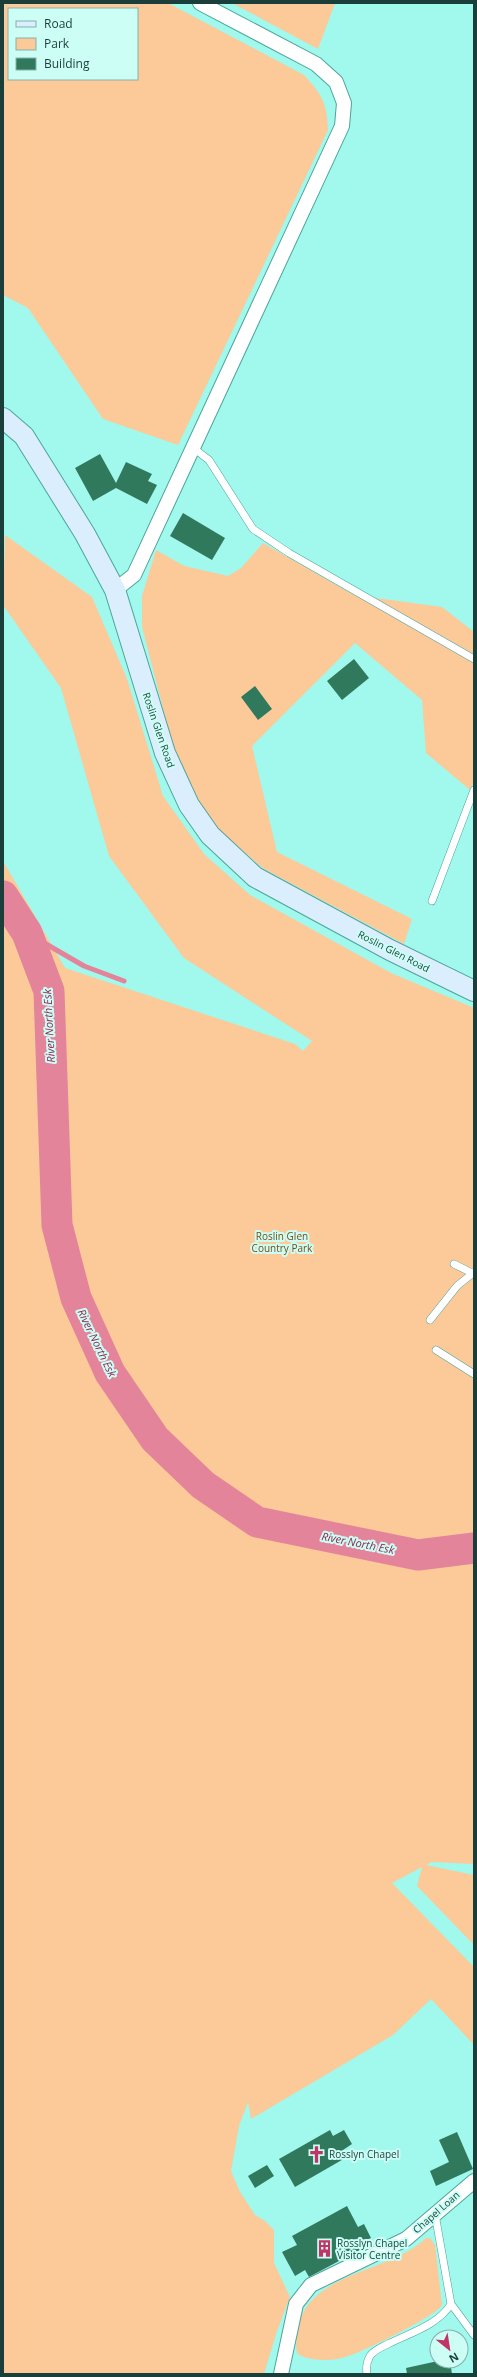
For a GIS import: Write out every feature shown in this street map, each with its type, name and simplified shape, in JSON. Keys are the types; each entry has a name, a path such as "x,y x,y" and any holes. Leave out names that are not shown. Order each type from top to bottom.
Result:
{"main road":[{"name":"Roslin Glen Road","path":"3,418 24,436 85,534 115,590 165,754 189,805 210,835 255,877 390,950 474,990"}],"street":[{"path":"115,590 134,574 342,126 344,103 336,82 316,64 200,3"},
{"name":"Chapel Loan","path":"281,2374 296,2304 311,2285 406,2238 474,2181"}],"lane":[{"path":"192,447 209,460 253,529 289,554 474,659"},
{"path":"432,901 474,790"},
{"path":"430,1320 457,1286 474,1274 454,1264"},
{"path":"436,1350 474,1374"},
{"path":"435,2214 451,2304 474,2335"},
{"path":"367,2374 367,2363 371,2355 380,2348 436,2320 451,2304"}],"green space":[{"path":"3,3 168,3 304,75 315,88 325,106 328,130 178,445 103,419 28,308 3,295"},
{"path":"232,3 335,3 318,49"},
{"name":"Roslin Glen Country Park","path":"5,535 92,597 127,679 163,796 204,854 250,895 391,973 474,1008 474,1864 432,1862 426,1865 474,1875 474,1945 417,1886 422,1867 392,1883 474,1967 474,2045 431,1999 393,2035 251,2119 248,2102 239,2126 231,2171 240,2192 255,2215 265,2221 274,2230 274,2263 290,2297 277,2331 264,2374 3,2374 3,861 65,968 295,1044 303,1051 312,1041 184,958 109,856 61,688 3,605"},
{"path":"263,543 354,595 442,607 474,632 474,780 470,790 426,753 422,700 355,643 252,746 277,852 412,919 404,944 264,869 217,829 196,799 173,747 142,627 142,596 156,550 184,566 228,576 241,568"},
{"path":"426,2238 430,2238 435,2245 442,2305 437,2310 397,2334 345,2357 320,2360 307,2358 297,2353 296,2344 298,2329 305,2310 317,2296 333,2284 411,2250"}],"building":[{"path":"100,454 116,483 126,462 152,474 148,481 157,485 147,504 116,488 93,501 75,468"},
{"path":"183,513 225,538 212,560 170,536"},
{"path":"354,659 369,678 342,700 327,681"},
{"path":"255,686 272,709 258,720 241,697"},
{"name":"Rosslyn Chapel","path":"330,2130 333,2136 344,2130 352,2144 343,2150 347,2157 295,2187 279,2159"},
{"path":"457,2132 473,2169 436,2186 430,2171 449,2162 439,2140"},
{"path":"267,2165 274,2176 255,2188 248,2176"},
{"name":"Rosslyn Chapel Visitor Centre","path":"347,2206 358,2227 364,2224 371,2238 366,2240 369,2245 309,2277 305,2270 295,2276 282,2252 297,2245 292,2236"},
{"path":"429,2363 429,2369 451,2369 452,2374 407,2374 406,2368"}],"waterway":[{"name":"River North Esk","path":"3,896 27,933 49,991 57,1225 76,1298 110,1373 155,1439 203,1485 257,1522 418,1555 474,1548"},
{"path":"27,933 84,966 124,981"}],"place":[{"name":"Rosslyn Chapel","path":"316,2154"},
{"name":"Rosslyn Chapel Visitor Centre","path":"324,2249"}]}
